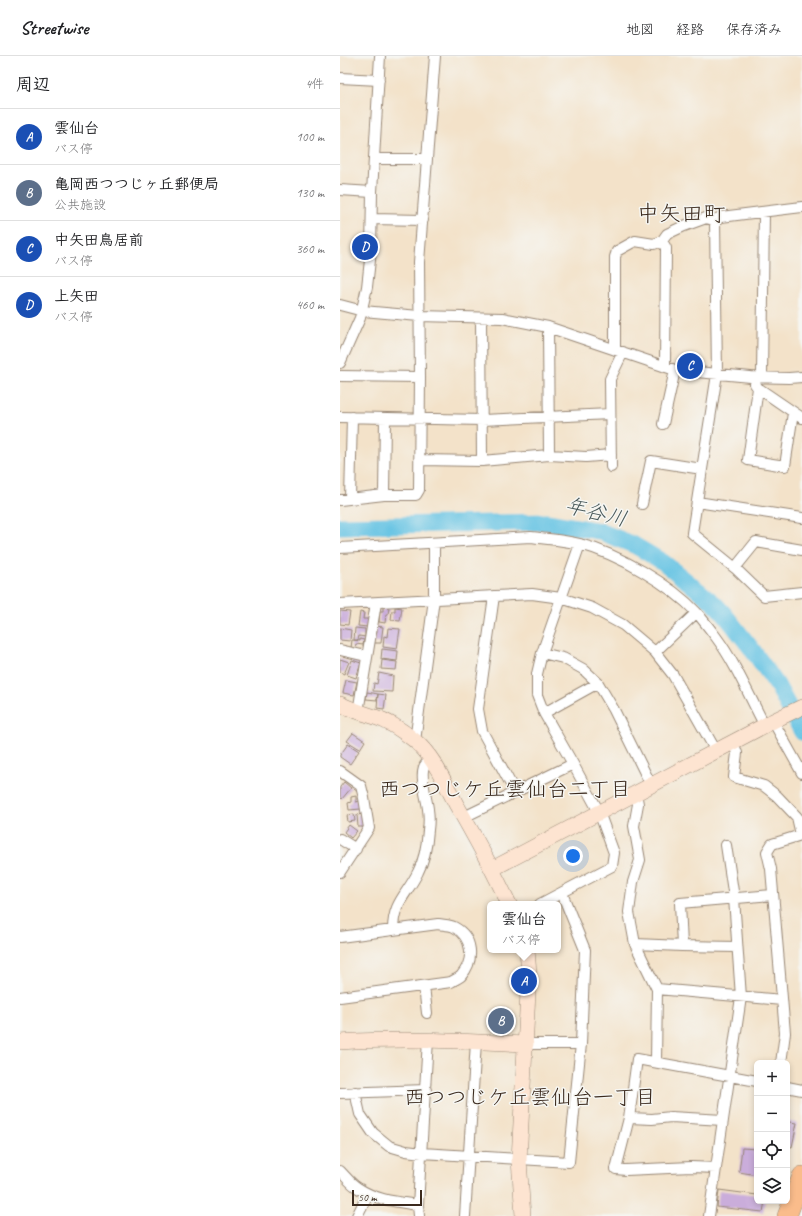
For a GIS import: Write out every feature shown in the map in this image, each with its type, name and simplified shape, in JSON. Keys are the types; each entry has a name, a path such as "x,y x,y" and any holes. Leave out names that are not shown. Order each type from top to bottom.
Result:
{"highway":[{"path":"787,1216 802,1176"}],"street":[{"path":"340,363 363,311 368,280 380,56"},
{"path":"352,417 345,500 384,495 416,495 419,490 420,460 419,262 435,56"},
{"path":"340,78 379,80"},
{"path":"374,159 427,159"},
{"path":"340,190 372,192"},
{"path":"611,467 610,379 619,351 615,257 617,251 636,241 654,244 662,241 667,234 706,218 715,220 722,217 802,208"},
{"path":"762,377 764,212"},
{"path":"372,219 423,220"},
{"path":"715,220 717,374 692,533 735,568 764,596 802,592"},
{"path":"662,241 666,248 665,367"},
{"path":"340,305 363,311 419,316 502,318 548,327 675,370 751,377 802,377"},
{"path":"481,318 482,461"},
{"path":"548,327 549,455"},
{"path":"663,424 675,370"},
{"path":"340,376 420,377"},
{"path":"751,377 758,388 798,415 785,466 748,460 758,388"},
{"path":"340,417 482,420 610,414"},
{"path":"384,495 385,418"},
{"path":"420,460 482,461 549,455 586,457 611,455"},
{"path":"642,504 651,461 702,469"},
{"path":"697,502 802,518"},
{"path":"340,548 531,537 556,539 580,544 626,562 674,593 696,613 717,638 773,721 802,773"},
{"path":"735,568 756,542 802,550"},
{"path":"415,741 434,599 434,543"},
{"path":"546,901 612,866 614,853 599,812 544,713 536,695 537,674 542,653 580,544"},
{"path":"340,604 532,594 561,598 592,608 623,624 655,652 673,675 716,751"},
{"path":"494,596 478,708 482,731 515,792"},
{"path":"358,712 366,656 376,603"},
{"path":"655,652 696,613"},
{"path":"340,650 366,656"},
{"path":"542,653 563,658 583,669 598,683 614,710 651,785"},
{"path":"544,713 598,683"},
{"path":"340,704 358,712 376,717 415,741 432,761 464,817 508,901"},
{"path":"492,869 732,742 802,707"},
{"path":"732,742 736,753 734,777 764,786 777,796 797,817 801,835 772,844 767,852 771,869 785,1033 781,1060"},
{"path":"393,930 393,920 396,908 419,871 426,850 429,825 423,777 426,764 432,761"},
{"path":"464,817 573,764"},
{"path":"340,772 361,786 369,828 340,872"},
{"path":"636,793 638,804 634,826 640,860 632,882 628,912 635,944 657,989 656,1062"},
{"path":"340,839 356,849"},
{"path":"708,1216 741,997 734,898 726,845"},
{"path":"355,1092 360,1114 373,1133 389,1146 406,1151 422,1153 569,1162 581,1044 585,950 562,893"},
{"path":"682,946 680,903 773,895"},
{"path":"340,937 438,924 453,927 463,933 469,942 470,954 468,966 460,977 451,982 340,997"},
{"path":"635,944 737,947"},
{"path":"516,1216 529,974 527,953"},
{"path":"424,986 427,1013"},
{"path":"657,989 782,1000"},
{"path":"340,1042 373,1040 428,1040 526,1044 581,1044"},
{"path":"419,1216 418,1205 428,1040"},
{"path":"465,1216 476,1042"},
{"path":"716,1168 691,1167 626,1170 616,1169 629,1118 637,1059 754,1080"},
{"path":"790,1087 802,1090"},
{"path":"340,1093 426,1090"},
{"path":"629,1118 652,1119 671,1117 723,1120"},
{"path":"519,1160 523,1216"},
{"path":"340,1171 358,1188 368,1194 396,1202 418,1205"},
{"path":"357,1216 368,1194"}],"building":[{"path":"383,607 389,608 388,614 386,614 385,623 379,622 380,611 383,611"},
{"path":"395,607 402,608 400,621 391,620 392,611 395,611"},
{"path":"340,611 350,612 348,625 340,624"},
{"path":"360,612 364,613 363,619 368,619 367,627 358,626"},
{"path":"376,626 383,627 381,643 374,643"},
{"path":"340,628 351,630 350,641 340,640"},
{"path":"355,628 365,629 365,637 359,636 358,640 354,640"},
{"path":"388,628 400,629 397,649 383,647 384,636 387,637"},
{"path":"360,639 364,640 363,645 356,644 355,648 351,648 352,640 360,641"},
{"path":"382,649 398,651 397,661 381,659"},
{"path":"340,659 349,662 344,674 340,672"},
{"path":"352,660 361,663 356,678 347,675"},
{"path":"382,660 397,662 396,670 381,669"},
{"path":"379,673 393,676 392,692 373,691 374,683 377,684"},
{"path":"346,680 357,682 354,695 343,693"},
{"path":"367,692 378,694 377,700 366,699"},
{"path":"378,694 386,695 384,709 377,708"},
{"path":"353,733 365,741 360,749 347,741"},
{"path":"348,744 359,751 350,764 340,757"},
{"path":"344,782 351,788 342,799 340,797 340,787"},
{"path":"356,796 356,802 360,801 361,809 349,810 348,803 351,802 351,797"},
{"path":"354,814 355,821 348,822 347,815"},
{"path":"364,814 366,827 358,827 357,815"},
{"path":"349,825 357,831 351,838 344,832"},
{"path":"790,1122 797,1123 792,1147 790,1147"},
{"path":"742,1148 754,1149 754,1174 739,1172"},
{"path":"719,1190 754,1195 754,1204 764,1204 763,1212 717,1207"}],"waterway":[{"name":"年谷川","path":"340,526 547,522 599,531 634,545 663,562 714,603 725,615 777,685 802,732"}],"place":[{"name":"上矢田","path":"365,247"},
{"name":"中矢田鳥居前","path":"690,366"},
{"name":"雲仙台","path":"524,981"},
{"name":"亀岡西つつじヶ丘郵便局","path":"501,1021"}],"district":[{"name":"中矢田町","path":"681,214"},
{"name":"西つつじケ丘雲仙台二丁目","path":"505,789"},
{"name":"西つつじケ丘雲仙台一丁目","path":"530,1097"}]}
